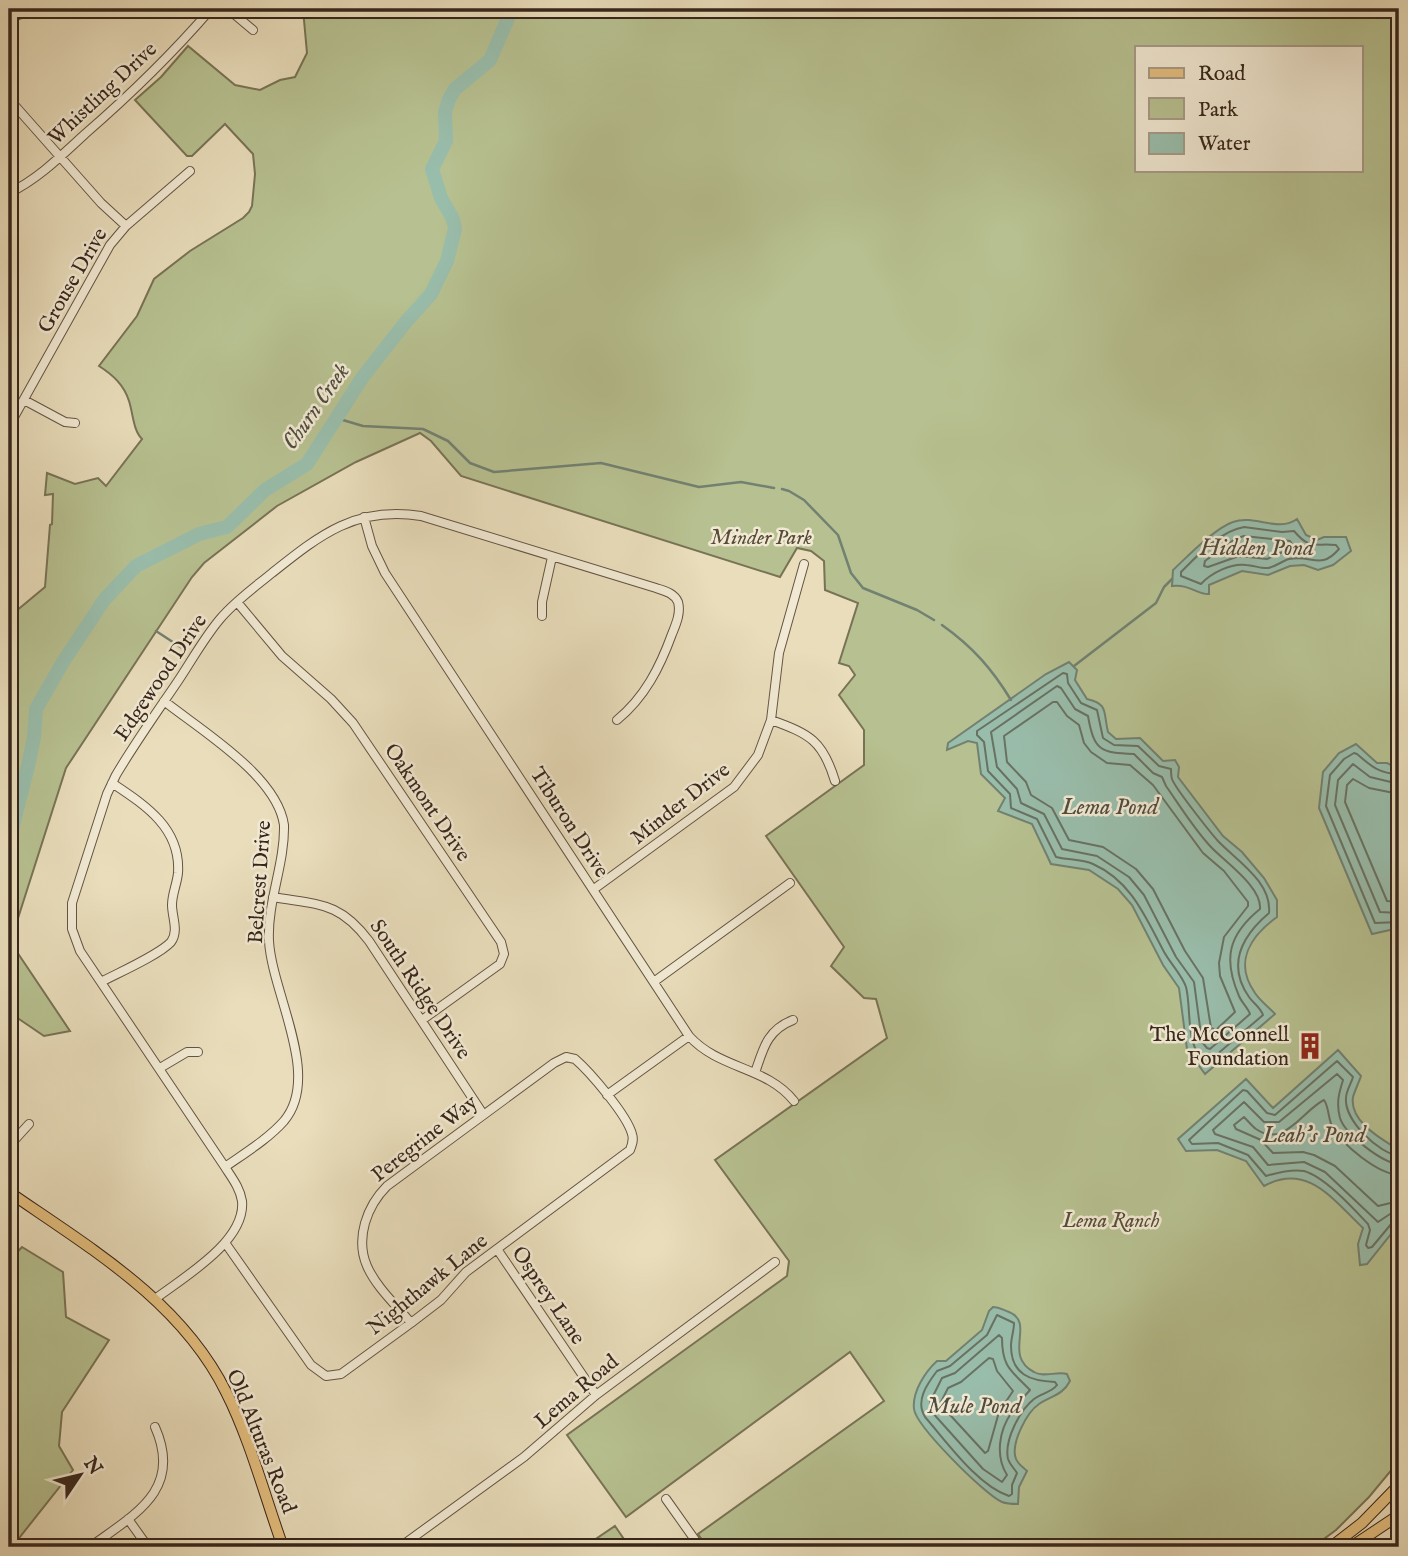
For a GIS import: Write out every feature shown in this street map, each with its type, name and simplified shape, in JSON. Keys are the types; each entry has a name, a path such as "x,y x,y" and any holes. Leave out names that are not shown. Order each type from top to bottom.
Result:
{"main road":[{"name":"Old Alturas Road","path":"9,1192 111,1264 155,1299 200,1349 226,1392 239,1422 283,1547"},
{"path":"1331,1547 1362,1523 1399,1485"},
{"path":"1351,1547 1399,1515"}],"street":[{"path":"9,19 37,9"},
{"name":"Whistling Drive","path":"9,193 36,178 155,71 211,9"},
{"path":"228,9 253,30"},
{"path":"9,99 100,202 126,226"},
{"name":"Grouse Drive","path":"9,426 99,262 126,226 190,171"},
{"path":"24,400 65,422 75,423"},
{"name":"Edgewood Drive","path":"155,1299 226,1244 240,1219 242,1201 239,1189 225,1167 76,942 72,929 71,907 112,783 217,622 237,602 319,537 342,524 364,517 397,514 421,516 656,587 673,595 677,602 678,617 656,672 638,699 617,720"},
{"name":"Tiburon Drive","path":"364,517 384,573 689,1036 713,1056 779,1085 794,1101"},
{"path":"542,616 542,601 552,557"},
{"name":"Minder Drive","path":"594,889 734,787 751,767 771,720 779,653 804,564"},
{"name":"Oakmont Drive","path":"237,602 282,656 331,699 353,723 502,946 504,954 500,964 422,1020"},
{"name":"Belcrest Drive","path":"164,701 267,786 282,814 285,830 273,897 270,947 299,1070 298,1095 281,1123 225,1167"},
{"path":"771,720 800,732 820,747 829,760 835,781"},
{"path":"101,982 160,950 171,942 175,931 172,904 178,871 175,844 154,813 112,783"},
{"path":"654,981 790,883"},
{"name":"South Ridge Drive","path":"273,897 333,908 351,919 369,941 483,1114"},
{"path":"755,1073 772,1032 793,1020"},
{"path":"607,1094 689,1036"},
{"path":"160,1068 187,1052 198,1052"},
{"name":"Peregrine Way","path":"411,1323 367,1266 363,1247 365,1220 373,1201 387,1186 554,1063 566,1058 578,1061 607,1094"},
{"name":"Nighthawk Lane","path":"226,1244 311,1365 321,1374 330,1377 341,1374 441,1300 466,1272 630,1150 632,1134 607,1094"},
{"path":"9,1146 29,1124"},
{"name":"Osprey Lane","path":"496,1249 596,1395"},
{"name":"Lema Road","path":"400,1547 524,1457 596,1395 775,1262"},
{"path":"90,1547 128,1519 159,1484 165,1455 155,1427"},
{"path":"666,1499 700,1547"},
{"path":"128,1519 148,1547"}],"green space":[{"path":"303,9 1399,9 1399,1461 1369,1497 1336,1530 1313,1547 707,1547 698,1534 884,1401 850,1352 626,1517 567,1435 787,1276 789,1261 715,1160 887,1038 876,999 864,998 831,966 844,947 766,836 864,765 864,730 839,695 855,675 849,666 839,663 858,603 825,590 824,561 811,551 797,548 780,577 461,476 431,441 420,433 356,462 277,506 204,563 192,577 66,768 12,937 13,946 70,1031 44,1036 19,1019 9,1022 9,617 45,587 53,494 45,495 47,473 75,484 98,478 106,486 142,439 124,390 99,366 137,316 154,279 190,251 243,218 252,206 255,174 253,154 225,124 192,156 187,156 135,100 161,77 188,46 235,85 260,90 280,80 295,77 307,53"},
{"path":"22,1247 63,1272 66,1317 109,1340 62,1412 59,1446 73,1470 12,1547 9,1547 9,1261"},
{"path":"615,1526 628,1545 634,1547 584,1547"}],"water":[{"name":"Hidden Pond","path":"1297,519 1306,535 1317,540 1324,537 1346,537 1351,551 1333,565 1318,570 1304,565 1290,566 1268,575 1242,571 1209,585 1209,594 1172,586 1173,570 1226,525 1241,520 1282,524"},
{"name":"Lema Pond","path":"1069,662 1077,670 1075,680 1087,699 1102,706 1108,732 1116,739 1140,738 1163,761 1175,760 1179,767 1178,777 1223,836 1242,852 1264,878 1277,900 1277,917 1253,941 1245,960 1249,982 1257,996 1275,1014 1205,1074 1187,1049 1179,988 1163,965 1132,905 1118,889 1089,870 1051,864 1032,824 998,811 1005,798 981,774 977,743 968,741 947,750 948,743 1046,674"},
{"path":"1356,744 1377,763 1387,763 1399,769 1399,928 1372,934 1319,808 1323,772 1339,753"},
{"name":"Leah's Pond","path":"1338,1050 1361,1076 1353,1097 1356,1114 1368,1129 1399,1150 1399,1224 1367,1264 1360,1265 1358,1244 1363,1228 1319,1188 1294,1178 1264,1186 1246,1161 1217,1150 1186,1151 1178,1139 1246,1079 1273,1108"},
{"name":"Mule Pond","path":"993,1307 1017,1317 1020,1324 1020,1357 1025,1365 1038,1374 1067,1374 1070,1381 1060,1392 1034,1408 1017,1437 1017,1461 1027,1471 1019,1487 1018,1504 1002,1502 981,1486 938,1444 914,1409 917,1389 928,1371 937,1361 946,1361 982,1330"}],"waterway":[{"name":"Churn Creek","path":"9,841 29,762 36,709 104,600 136,566 199,534 227,527 265,490 307,464 362,378 431,294 447,261 455,229 432,169 446,141 445,112 455,89 490,60 512,9"},
{"path":"336,418 363,426 423,429 448,441 470,463 494,472 601,463 699,487 741,482 774,488"},
{"path":"782,489 804,500 838,535 851,573 863,588 917,610 934,620"},
{"path":"1074,666 1156,603 1164,587 1172,579"},
{"path":"942,625 981,659 1011,700"},
{"path":"156,631 185,650"}],"place":[{"name":"The McConnell Foundation","path":"1310,1046"}],"park label":[{"name":"Minder Park","path":"761,537"},
{"name":"Lema Ranch","path":"1111,1220"}]}
